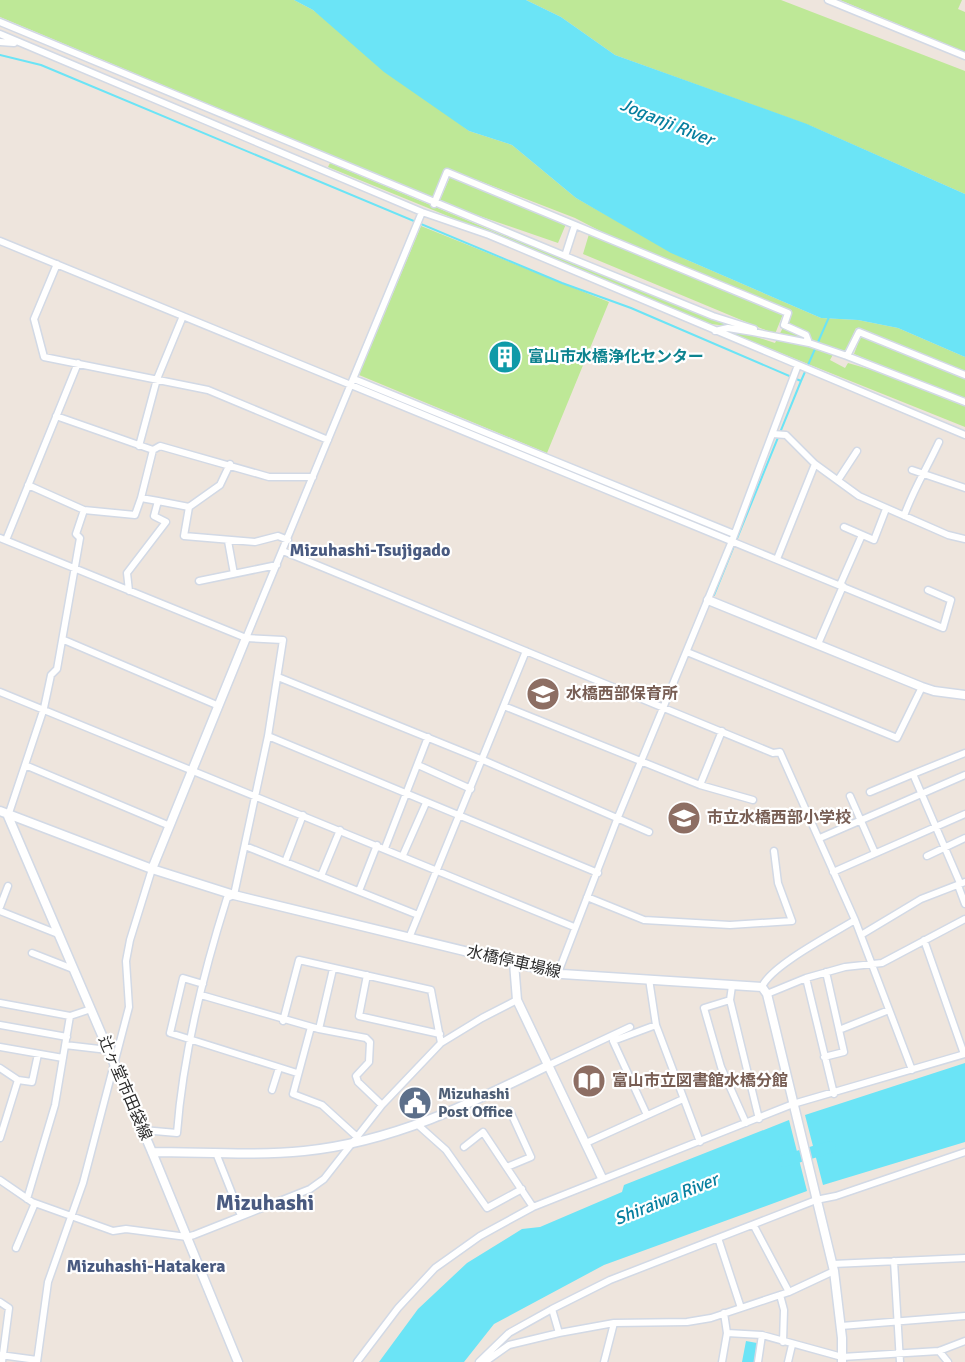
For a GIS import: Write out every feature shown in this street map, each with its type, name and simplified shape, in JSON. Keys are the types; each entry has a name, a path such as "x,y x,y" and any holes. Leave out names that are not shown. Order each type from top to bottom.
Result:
{"main road":[{"path":"708,600 922,687 934,691 965,694"},
{"path":"152,869 246,638"},
{"name":"水橋停車場線","path":"4,814 152,869 234,895 514,963 558,973 732,986 764,991"},
{"name":"辻ヶ堂市田袋線","path":"4,814 143,1130 238,1362"},
{"path":"514,963 517,1000 602,1178"},
{"path":"764,991 833,1267 841,1326 842,1360"},
{"path":"152,1152 277,1153 348,1145 417,1125 463,1107 549,1065"}],"street":[{"path":"828,0 965,56"},
{"path":"0,22 434,204 713,316 754,329 753,332"},
{"path":"0,34 422,212 489,235 965,435"},
{"path":"0,42 17,43"},
{"path":"434,204 447,172 788,313 784,325 806,335 809,343"},
{"path":"246,638 422,212"},
{"path":"565,256 575,225"},
{"path":"0,241 733,538 777,559 943,628 951,600 928,590"},
{"path":"57,264 33,320 44,357 208,390 328,440"},
{"path":"140,446 157,378 183,316"},
{"path":"715,331 728,328 809,343 965,402"},
{"path":"847,356 859,332 965,375"},
{"path":"78,363 28,486 3,539 246,638 283,640 268,736 234,895 227,898 189,1040 180,1088 177,1133 143,1130"},
{"path":"558,973 618,817 733,538 798,365"},
{"path":"56,416 153,450"},
{"path":"773,434 786,435 815,464 859,496 886,509 965,539"},
{"path":"904,516 912,491 923,476 939,442"},
{"path":"28,486 84,510 135,515 153,450 160,446 230,464 269,477 314,477"},
{"path":"838,480 857,451"},
{"path":"230,464 220,485 189,507 184,536 255,542 279,536 288,540"},
{"path":"777,559 815,464"},
{"path":"912,470 923,476 965,488"},
{"path":"141,498 189,507"},
{"path":"129,591 127,573 166,522 154,516 158,501"},
{"path":"844,527 874,540 886,509"},
{"path":"4,814 25,765 44,708 51,675 57,669 64,640 80,538 76,534 84,510"},
{"path":"818,644 862,535"},
{"path":"228,541 234,574"},
{"path":"283,551 773,753 780,752 855,920 912,1070"},
{"path":"199,580 277,565"},
{"path":"64,640 219,706"},
{"path":"409,938 526,651"},
{"path":"687,652 897,738 922,687"},
{"path":"278,676 483,760 649,832"},
{"path":"0,692 44,708 574,927"},
{"path":"504,706 700,786 753,800"},
{"path":"700,786 722,732"},
{"path":"268,736 598,873"},
{"path":"385,848 428,737"},
{"path":"870,792 965,753"},
{"path":"25,765 170,826"},
{"path":"418,765 471,789"},
{"path":"913,774 963,882"},
{"path":"820,838 965,775"},
{"path":"850,796 875,853"},
{"path":"403,855 426,803"},
{"path":"833,872 965,814"},
{"path":"285,862 303,815"},
{"path":"321,876 340,830"},
{"path":"927,856 965,838"},
{"path":"359,891 378,845"},
{"path":"245,846 418,915"},
{"path":"587,897 644,920 730,925 792,921 778,883 774,851"},
{"path":"0,1302 9,1308 2,1357 37,1361 48,1282 83,1183 129,1007 126,961 130,940 152,869"},
{"path":"963,882 959,888 965,904"},
{"path":"861,935 921,899 963,882"},
{"path":"9,886 0,909 58,934"},
{"path":"855,920 795,956 764,980 764,991 845,967 872,966 882,963 965,919"},
{"path":"357,1362 405,1299 435,1268 480,1236 533,1207 746,1123 964,1054 924,940"},
{"path":"32,953 73,969"},
{"path":"283,1021 299,960 431,990 441,1043"},
{"path":"319,1029 333,969"},
{"path":"824,1057 844,1052 826,972"},
{"path":"367,975 358,1016 440,1034"},
{"path":"203,984 183,978 170,1034 297,1073"},
{"path":"806,978 834,1094"},
{"path":"649,979 656,1025 700,1142"},
{"path":"732,986 730,1000 759,1119"},
{"path":"201,995 283,1021 366,1038 370,1042 369,1062 356,1076 358,1082 382,1105"},
{"path":"0,1180 35,1203 113,1232 126,1228 187,1237 310,1189 324,1179 348,1145 382,1105 441,1043 517,1000"},
{"path":"730,1000 704,1008 721,1067 746,1123"},
{"path":"0,1003 70,1016 91,1009"},
{"path":"839,1030 889,1010"},
{"path":"27,1199 47,1135 70,1016"},
{"path":"0,1025 67,1037"},
{"path":"549,1065 612,1038 656,1025"},
{"path":"311,1027 293,1094 322,1105 356,1136"},
{"path":"612,1038 630,1027"},
{"path":"612,1038 647,1115"},
{"path":"66,1045 108,1050"},
{"path":"0,1047 63,1058"},
{"path":"0,1068 18,1080 32,1082 38,1054"},
{"path":"272,1090 279,1068"},
{"path":"0,1138 18,1080"},
{"path":"586,1143 683,1099"},
{"path":"507,1167 531,1156 510,1111"},
{"path":"417,1125 446,1150 487,1208 522,1189"},
{"path":"464,1147 483,1132 533,1207"},
{"path":"479,1362 509,1333 610,1280 754,1226 816,1198 836,1196 965,1152"},
{"path":"216,1153 241,1216"},
{"path":"16,1248 35,1203"},
{"path":"754,1226 789,1292"},
{"path":"718,1238 741,1308"},
{"path":"485,1362 509,1345 559,1332 614,1323 687,1322 724,1313 789,1292 833,1267 894,1261 965,1258"},
{"path":"894,1261 900,1358"},
{"path":"780,1295 784,1310 783,1342"},
{"path":"552,1309 559,1332"},
{"path":"722,1362 727,1333 724,1313"},
{"path":"841,1326 965,1316"},
{"path":"604,1362 614,1323"},
{"path":"727,1333 762,1335 842,1360 900,1358 916,1353 939,1351 965,1341"},
{"path":"758,1362 762,1335"},
{"path":"788,1362 792,1345"},
{"path":"939,1351 948,1362"},
{"path":"916,1353 916,1362"}],"green space":[{"path":"0,0 294,0 313,10 469,131 512,145 576,198 685,259 821,318 858,320 898,328 965,357 965,372 856,328 845,352 836,349 830,360 845,368 848,363 886,374 965,405 965,427 726,331 747,334 775,343 791,312 604,233 575,218 446,168 433,198 0,17"},
{"path":"526,0 781,0 965,71 965,194 811,126 615,55 561,17"},
{"path":"840,0 962,0 958,9 965,12 965,52"},
{"path":"330,163 500,234 743,328 711,324 328,167"},
{"path":"450,177 566,224 558,243 439,202"},
{"path":"421,226 609,302 547,453 359,375"},
{"path":"589,234 783,314 775,334 583,254"},
{"path":"861,335 965,377 965,400 854,354"}],"water":[{"name":"Joganji River","path":"294,0 526,0 561,17 615,55 807,124 965,194 965,357 898,328 858,320 821,318 671,253 576,198 512,145 469,131 384,72 313,10"},
{"path":"965,1063 965,1142 823,1185 805,1115"},
{"path":"789,1120 807,1191 604,1265 494,1324 464,1362 379,1362 418,1309 467,1263 522,1229 540,1227 622,1192 624,1185"},
{"path":"746,1341 757,1343 754,1362 742,1362"}],"waterway":[{"path":"0,55 41,65 562,283 631,308 801,381"},
{"path":"714,595 829,317"},
{"path":"361,385 733,537"},
{"name":"Shiraiwa River","path":"784,1161 830,1147"}],"place":[{"name":"富山市水橋浄化センター","path":"505,357"},
{"name":"水橋西部保育所","path":"543,694"},
{"name":"市立水橋西部小学校","path":"684,818"},
{"name":"富山市立図書館水橋分館","path":"589,1081"},
{"name":"Mizuhashi Post Office","path":"415,1103"}],"district":[{"name":"Mizuhashi-Tsujigado","path":"370,550"},
{"name":"Mizuhashi","path":"265,1202"},
{"name":"Mizuhashi-Hatakera","path":"146,1266"}]}
